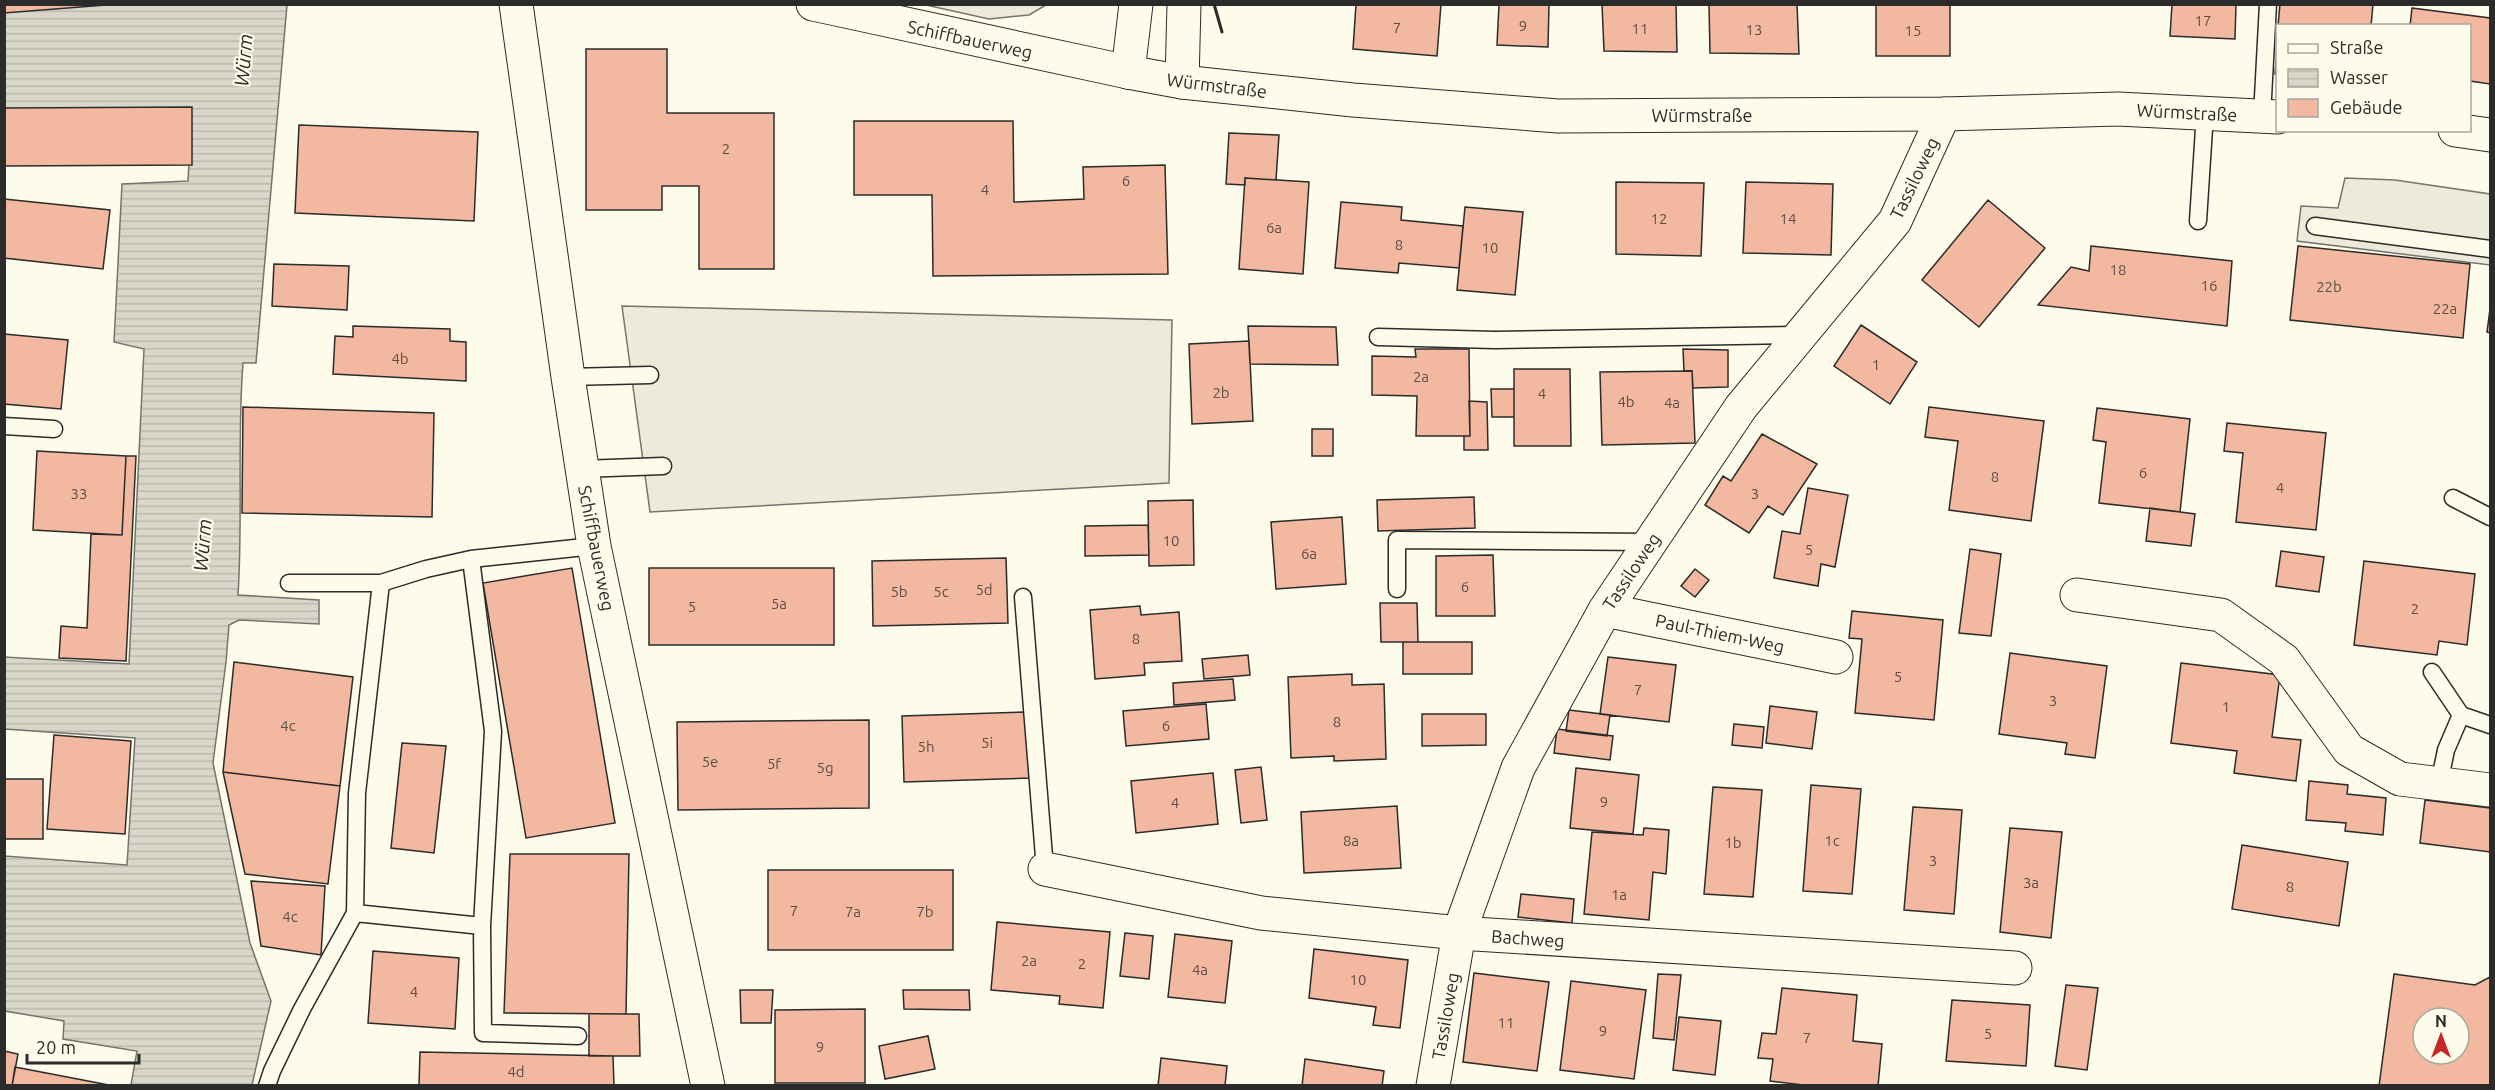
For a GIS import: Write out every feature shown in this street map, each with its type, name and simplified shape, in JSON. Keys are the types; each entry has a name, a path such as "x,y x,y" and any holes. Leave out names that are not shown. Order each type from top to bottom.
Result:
{"main road":[{"name":"Schiffbauerweg","path":"516,4 594,546 708,1086"},
{"name":"Schiffbauerweg","path":"813,4 1128,72"},
{"path":"1128,72 1136,4"},
{"path":"1182,82 1184,4"},
{"name":"Würmstraße","path":"1128,72 1182,82 1353,100 1558,116 1944,114 2118,109 2270,116"},
{"name":"Tassiloweg","path":"1433,1086 1459,933 1518,768 1605,609 1741,407 1895,220 1944,114"},
{"path":"2470,132 2490,135"},
{"path":"2077,595 2221,615 2284,660 2349,750 2400,779 2490,790"},
{"name":"Paul-Thiem-Weg","path":"1605,609 1836,657"},
{"name":"Bachweg","path":"1045,869 1261,913 1459,933 2015,968"}],"lane":[{"path":"2268,4 2270,116"},
{"path":"2198,221 2205,113"},
{"path":"2315,226 2490,249"},
{"path":"1378,337 1495,340 1800,335"},
{"path":"568,377 650,375"},
{"path":"4,426 54,429"},
{"path":"582,469 663,466"},
{"path":"2453,498 2490,517"},
{"path":"1397,590 1397,540 1650,542"},
{"path":"289,583 381,583 426,569 471,559 594,546"},
{"path":"471,559 493,731 482,926 483,1033 578,1036"},
{"path":"267,1086 302,1009 355,913 357,793 381,583"},
{"path":"1023,597 1045,869"},
{"path":"2432,672 2461,715 2490,725"},
{"path":"2439,784 2446,750 2461,715"},
{"path":"355,913 482,926"}],"shaded area":[{"path":"926,5 1046,5 1029,15 989,19"},
{"path":"2345,178 2395,180 2490,194 2490,265 2297,241 2301,206 2338,208"},
{"path":"622,306 1172,320 1169,483 650,512"}],"water":[{"name":"Würm","path":"5,5 287,5 256,363 243,363 238,595 319,600 319,624 239,620 229,625 213,763 250,943 271,1001 252,1085 131,1085 137,1051 63,1039 64,1021 5,1011 5,856 127,865 135,738 5,729 4,657 129,664 144,349 114,342 122,184 188,181 189,162 5,160"}],"building":[{"path":"4,4 119,4 4,13"},
{"path":"1356,4 1441,4 1437,56 1353,49"},
{"path":"1499,4 1549,4 1548,47 1497,45"},
{"path":"1602,4 1676,4 1677,52 1604,51"},
{"path":"1709,4 1797,4 1799,54 1710,53"},
{"path":"1876,4 1950,4 1950,56 1876,56"},
{"path":"2172,4 2236,4 2235,39 2170,36"},
{"path":"2280,4 2373,4 2371,24 2278,24"},
{"path":"2412,8 2490,18 2490,84 2471,81 2471,24 2410,24"},
{"path":"586,49 667,49 667,113 774,113 774,269 699,269 699,186 662,186 662,210 586,210"},
{"path":"192,107 192,165 4,166 4,108"},
{"path":"854,121 1013,121 1014,202 1084,199 1083,167 1165,165 1168,274 933,276 932,195 854,195"},
{"path":"299,125 478,132 474,221 295,213"},
{"path":"1229,133 1279,135 1276,180 1245,178 1245,185 1226,184"},
{"path":"1245,178 1309,182 1303,274 1239,269"},
{"path":"1616,182 1704,183 1701,256 1616,254"},
{"path":"1746,182 1833,184 1831,255 1743,253"},
{"path":"4,199 110,210 103,269 4,258"},
{"path":"1988,200 2045,248 1979,327 1922,280"},
{"path":"1341,202 1402,207 1401,220 1463,226 1459,268 1399,263 1398,273 1335,268"},
{"path":"1465,207 1523,212 1515,295 1457,290"},
{"path":"2091,246 2232,261 2227,326 2038,305 2071,267 2089,271"},
{"path":"2298,246 2470,264 2463,338 2290,320"},
{"path":"274,264 349,266 347,310 272,306"},
{"path":"2490,309 2490,333 2487,332"},
{"path":"1861,325 1917,362 1890,404 1834,366"},
{"path":"353,326 450,329 450,341 466,342 466,381 333,374 335,336 353,337"},
{"path":"1248,326 1336,327 1338,365 1250,364"},
{"path":"4,334 68,340 61,409 4,404"},
{"path":"1249,341 1253,421 1192,424 1189,344"},
{"path":"1415,349 1469,349 1470,436 1416,436 1417,396 1372,395 1372,356 1416,357"},
{"path":"1683,349 1728,350 1728,387 1693,388 1692,371 1684,371"},
{"path":"1514,369 1570,369 1571,446 1514,446"},
{"path":"1692,371 1695,443 1602,445 1600,372"},
{"path":"1491,389 1514,389 1514,417 1492,417"},
{"path":"1469,401 1487,402 1488,450 1464,450 1464,436 1470,436"},
{"path":"243,407 434,413 432,517 242,513"},
{"path":"1929,407 2044,421 2031,521 1949,510 1958,441 1925,437"},
{"path":"2097,408 2190,419 2180,512 2099,503 2106,442 2093,440"},
{"path":"2227,423 2326,433 2316,530 2236,522 2243,453 2224,451"},
{"path":"1312,429 1333,429 1333,456 1312,456"},
{"path":"1762,434 1817,464 1783,515 1768,506 1749,533 1705,505 1723,476 1731,481"},
{"path":"37,451 126,456 122,535 33,530"},
{"path":"126,456 136,456 126,661 59,658 61,626 87,628 91,534 122,535"},
{"path":"1808,488 1848,495 1835,567 1821,564 1818,586 1774,578 1782,531 1800,534"},
{"path":"1474,497 1475,528 1378,531 1377,500"},
{"path":"1193,500 1194,565 1149,566 1148,501"},
{"path":"2150,508 2195,514 2191,546 2146,541"},
{"path":"1342,517 1346,584 1276,589 1271,522"},
{"path":"1148,525 1149,555 1085,556 1085,526"},
{"path":"1970,549 2001,554 1991,636 1959,633"},
{"path":"2281,551 2324,557 2319,592 2276,586"},
{"path":"1493,555 1495,616 1436,616 1436,556"},
{"path":"1006,558 1008,623 873,626 872,561"},
{"path":"2364,561 2475,574 2467,645 2439,641 2437,655 2354,645"},
{"path":"572,568 615,823 526,838 483,583"},
{"path":"649,568 834,568 834,645 649,645"},
{"path":"1695,569 1709,580 1695,597 1681,586"},
{"path":"1380,603 1417,603 1418,642 1381,642"},
{"path":"1140,606 1141,615 1179,612 1182,661 1144,663 1145,675 1095,679 1090,610"},
{"path":"1852,611 1943,620 1934,720 1855,713 1862,639 1849,638"},
{"path":"1403,642 1472,642 1472,674 1403,674"},
{"path":"2010,653 2107,666 2095,758 2065,754 2067,743 1999,734"},
{"path":"1248,655 1250,675 1204,679 1202,659"},
{"path":"1608,657 1676,665 1669,722 1600,714"},
{"path":"234,662 353,677 340,786 223,772"},
{"path":"2181,663 2280,675 2272,737 2301,740 2296,781 2234,773 2237,751 2171,743"},
{"path":"1352,674 1352,685 1384,684 1386,759 1334,761 1334,756 1291,758 1288,677"},
{"path":"1233,679 1235,700 1174,705 1173,683"},
{"path":"1206,704 1209,739 1126,746 1123,711"},
{"path":"1770,706 1817,712 1812,749 1766,743"},
{"path":"1569,710 1610,715 1607,736 1566,731"},
{"path":"1027,712 1030,778 904,782 902,716"},
{"path":"1422,714 1486,714 1486,745 1422,746"},
{"path":"869,720 869,808 678,810 677,722"},
{"path":"1734,724 1764,727 1762,748 1732,745"},
{"path":"1557,729 1613,736 1610,760 1554,753"},
{"path":"54,735 131,741 125,834 47,829"},
{"path":"402,743 446,746 434,853 391,848"},
{"path":"1261,767 1267,820 1241,823 1235,770"},
{"path":"1576,768 1639,775 1633,834 1570,828"},
{"path":"223,772 340,786 328,884 245,874"},
{"path":"1213,773 1218,824 1136,833 1131,781"},
{"path":"5,779 43,779 43,839 5,839"},
{"path":"2309,781 2348,785 2347,794 2386,798 2383,835 2345,831 2346,823 2306,820"},
{"path":"1811,785 1861,789 1852,894 1803,891"},
{"path":"1713,787 1762,790 1753,897 1704,894"},
{"path":"2425,800 2490,808 2490,852 2420,843"},
{"path":"1397,806 1401,868 1304,873 1301,812"},
{"path":"1913,807 1962,810 1954,914 1904,910"},
{"path":"1644,828 1669,830 1666,874 1653,872 1649,920 1584,914 1592,832 1643,835"},
{"path":"2010,828 2062,832 2051,938 2000,932"},
{"path":"2242,845 2348,862 2339,926 2232,909"},
{"path":"510,854 629,854 626,1014 504,1013"},
{"path":"768,870 953,870 953,950 768,950"},
{"path":"251,881 325,886 321,955 261,946"},
{"path":"1521,894 1574,899 1572,923 1518,917"},
{"path":"997,922 1110,932 1103,1008 1059,1004 1060,996 991,990"},
{"path":"1125,933 1153,936 1149,979 1120,976"},
{"path":"1175,934 1232,941 1225,1003 1168,997"},
{"path":"1314,949 1408,960 1400,1028 1373,1025 1376,1007 1309,998"},
{"path":"373,951 459,958 455,1029 368,1023"},
{"path":"1474,973 1549,982 1537,1071 1463,1062"},
{"path":"1658,974 1681,975 1674,1040 1653,1038"},
{"path":"2394,974 2475,985 2490,977 2490,1086 2379,1086"},
{"path":"1571,981 1646,990 1634,1079 1560,1070"},
{"path":"2066,985 2098,988 2087,1070 2055,1066"},
{"path":"1782,988 1857,995 1853,1041 1882,1044 1878,1086 1812,1086 1770,1081 1773,1059 1758,1058 1762,1033 1776,1034"},
{"path":"740,990 773,990 771,1023 741,1023"},
{"path":"903,990 969,990 970,1010 904,1009"},
{"path":"1952,1000 2030,1005 2026,1066 1946,1061"},
{"path":"865,1009 865,1083 775,1083 775,1010"},
{"path":"589,1014 639,1014 640,1056 589,1056"},
{"path":"1679,1017 1721,1021 1715,1075 1673,1070"},
{"path":"928,1036 935,1069 885,1079 879,1046"},
{"path":"4,1051 18,1054 12,1086 4,1086"},
{"path":"420,1052 613,1056 614,1086 419,1086"},
{"path":"1161,1058 1227,1066 1225,1086 1158,1086"},
{"path":"1305,1059 1384,1071 1382,1086 1302,1086"},
{"path":"15,1067 114,1086 12,1086"}],"wall":[{"path":"1214,4 1222,32"}]}
